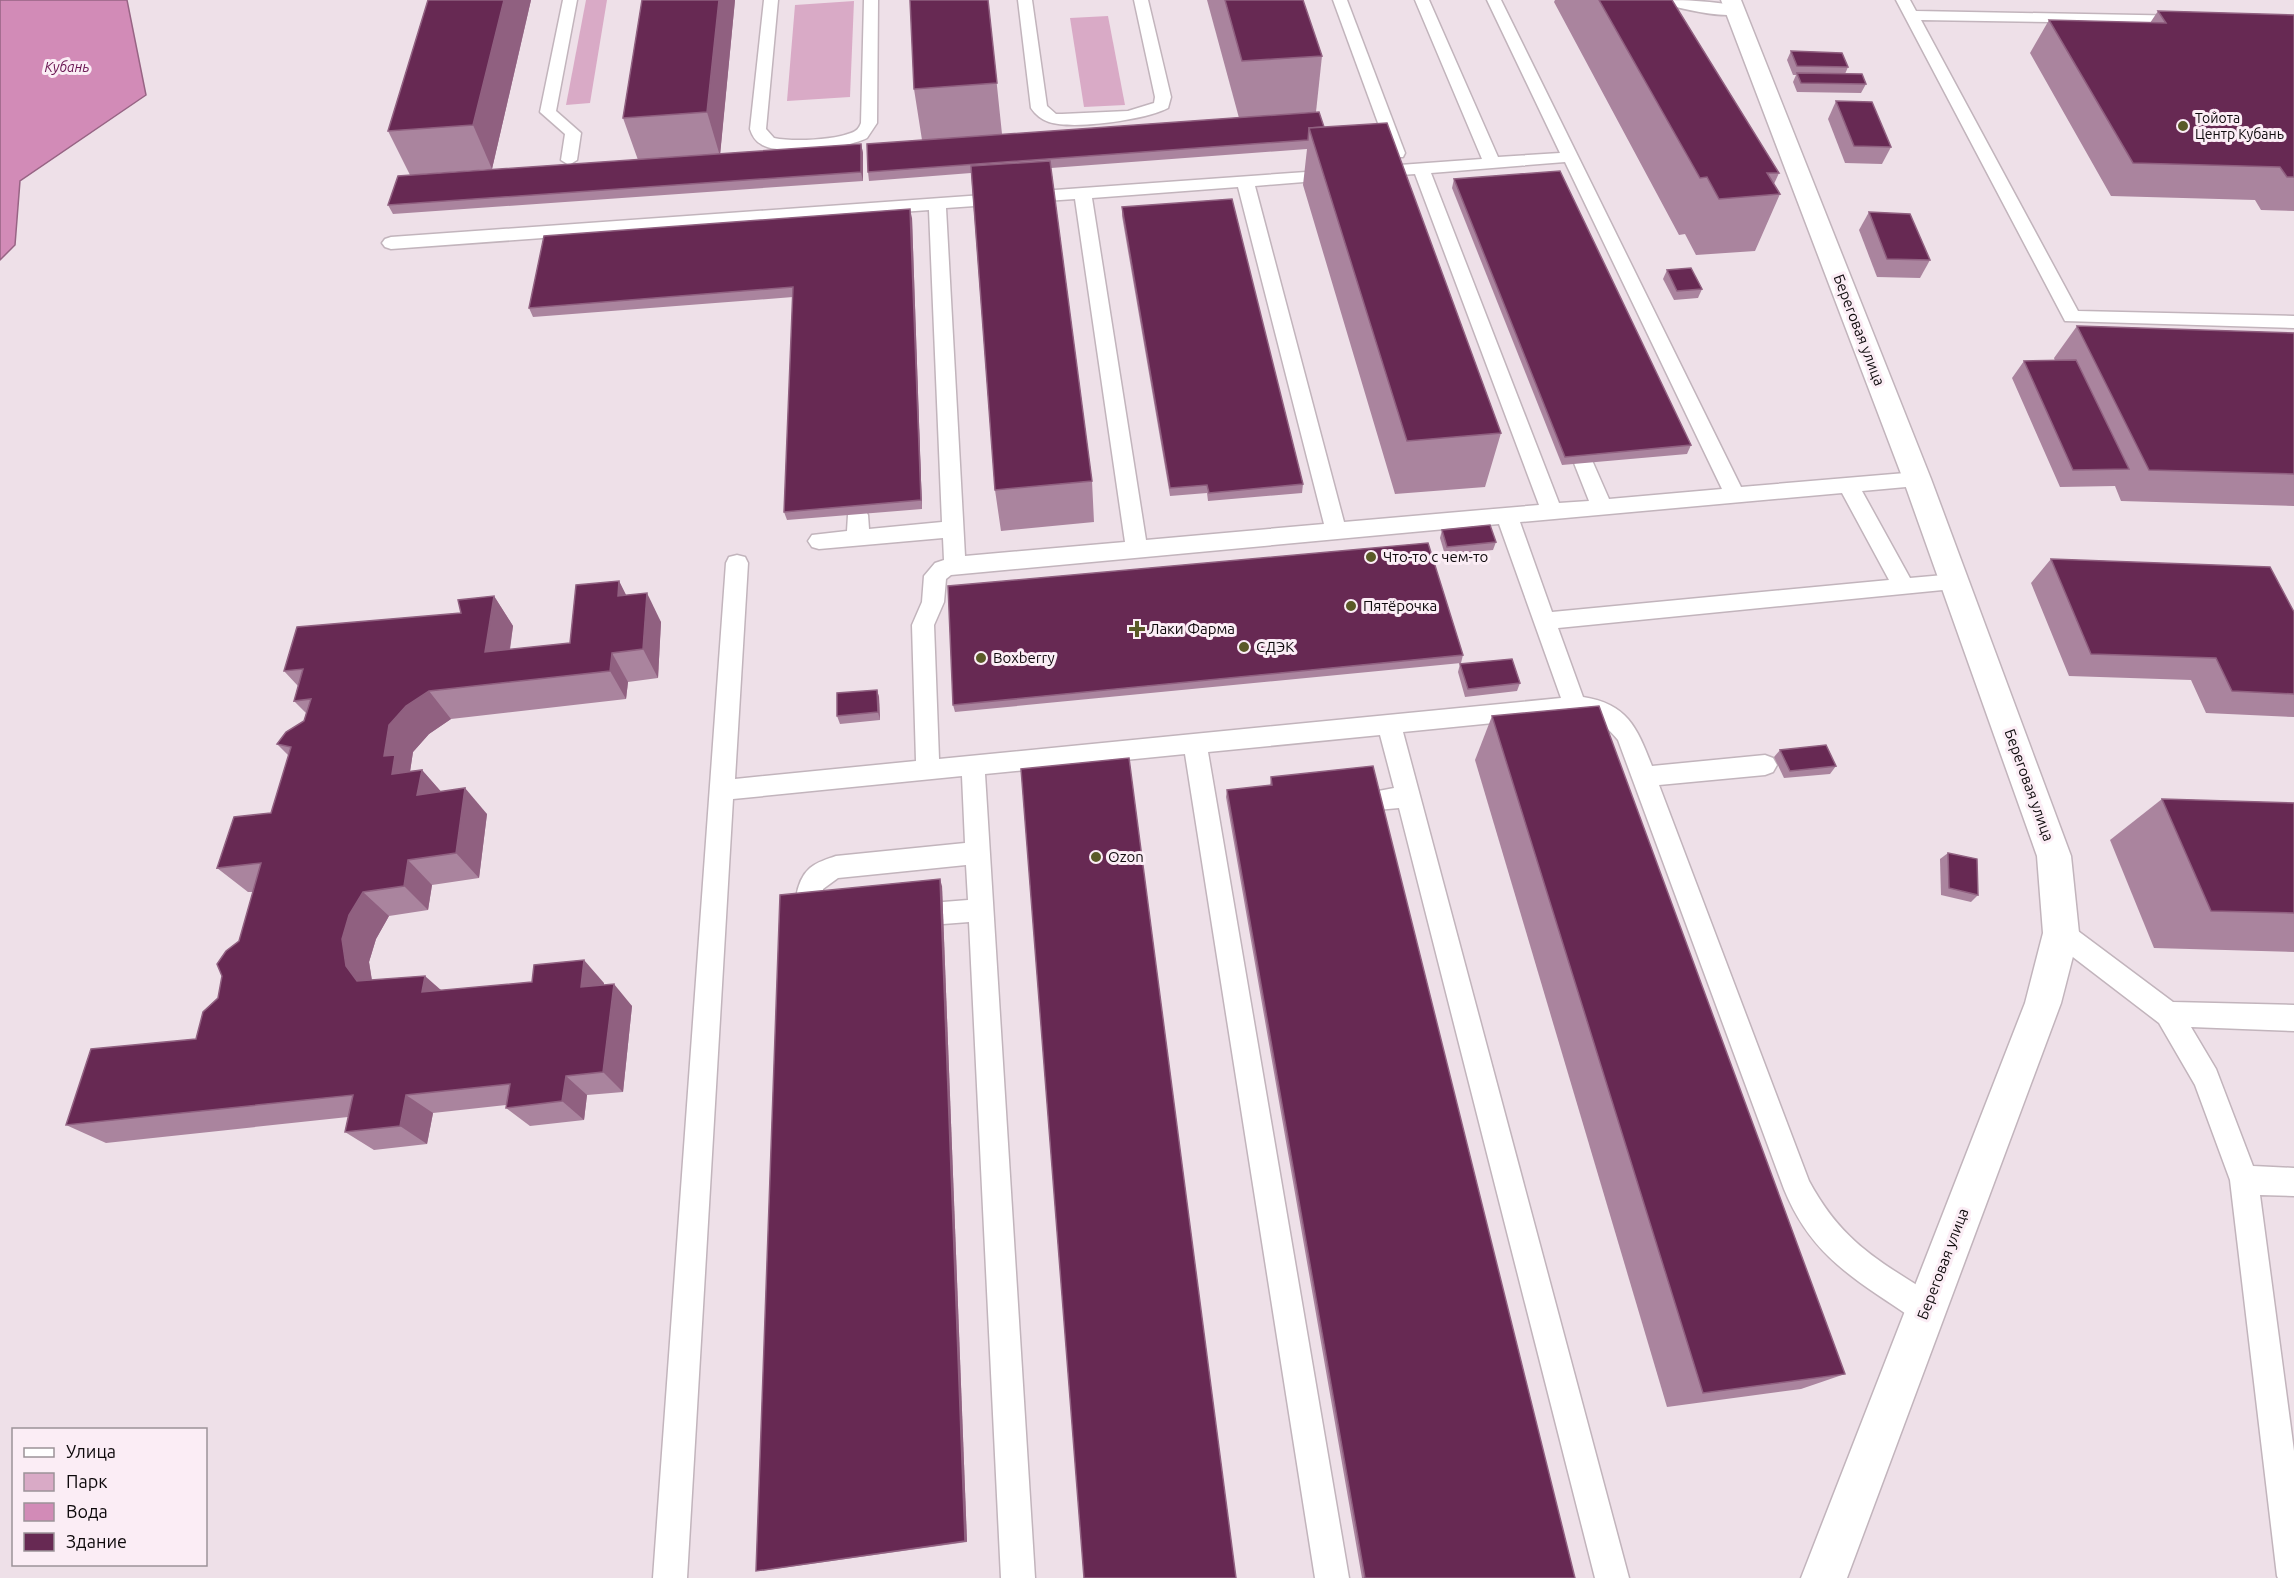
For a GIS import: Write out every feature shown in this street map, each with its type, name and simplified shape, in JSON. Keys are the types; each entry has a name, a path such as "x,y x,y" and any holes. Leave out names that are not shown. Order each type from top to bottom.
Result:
{"street":[{"name":"Береговая улица","path":"1733,6 1917,479 2054,856 2061,933 2043,1003 1824,1578"}],"lane":[{"path":"569,160 573,133 548,112 570,0"},
{"path":"771,0 758,129 762,137 771,143 784,144 840,141 866,131 869,123 871,0"},
{"path":"1025,0 1039,108 1052,118 1062,119 1139,114 1154,111 1162,105 1163,97 1142,0"},
{"path":"1340,0 1412,169 1552,512"},
{"path":"1422,0 1492,163"},
{"path":"1494,0 1570,158 1698,438 1735,495"},
{"path":"1665,0 1691,6 1733,6"},
{"path":"1907,7 2198,20"},
{"path":"1907,7 2072,317 2294,322"},
{"path":"391,243 1570,158"},
{"path":"1245,181 1312,477 1336,531"},
{"path":"1083,193 1137,549"},
{"path":"937,203 955,565"},
{"path":"1584,463 1602,507"},
{"path":"928,769 923,625 933,602 935,576 943,569 955,565 1917,479"},
{"path":"1848,485 1904,587"},
{"path":"899,511 900,534"},
{"path":"858,515 858,538"},
{"path":"1508,516 1575,706"},
{"path":"819,541 953,529"},
{"path":"670,1578 736,563"},
{"path":"1545,621 1955,582"},
{"path":"722,790 1575,706 1597,708 1616,719 1628,735 1798,1189 1812,1216 1829,1238 1860,1264 1926,1309"},
{"path":"1389,724 1612,1578"},
{"path":"1195,743 1332,1578"},
{"path":"973,765 1018,1578"},
{"path":"1643,777 1766,765"},
{"path":"1377,800 1408,797"},
{"path":"808,947 809,891 813,880 822,872 836,867 978,853"},
{"path":"944,913 981,910"},
{"path":"2061,933 2168,1014 2206,1078 2244,1180 2294,1576"},
{"path":"2168,1014 2294,1018"},
{"path":"2244,1180 2294,1182"}],"green space":[{"path":"586,0 607,0 590,103 566,105"},
{"path":"854,1 850,97 787,101 795,5"},
{"path":"1108,16 1125,105 1084,107 1070,18"}],"water":[{"name":"Кубань","path":"0,0 127,0 146,95 20,181 15,245 0,260"}],"building":[{"path":"428,0 504,0 473,125 388,131"},
{"path":"642,0 719,0 707,112 623,118"},
{"path":"910,0 988,0 997,83 914,89"},
{"path":"1225,0 1303,0 1322,56 1242,61"},
{"path":"1599,0 1672,0 1779,173 1767,173 1780,194 1719,199 1707,177 1700,178"},
{"name":"Тойота Центр Кубань","path":"2158,11 2294,15 2294,177 2287,177 2280,167 2133,163 2049,20 2166,23"},
{"path":"1791,51 1842,53 1848,67 1797,66"},
{"path":"1797,73 1862,74 1866,84 1801,83"},
{"path":"1836,101 1872,102 1891,147 1854,146"},
{"path":"1319,112 1324,127 1309,128 1308,140 868,172 867,144"},
{"path":"1387,123 1501,433 1407,441 1309,128"},
{"path":"861,144 861,172 388,205 398,176"},
{"path":"1050,161 1092,481 995,490 971,166"},
{"path":"1560,171 1691,445 1565,457 1454,179"},
{"path":"1232,199 1303,484 1209,493 1207,485 1170,488 1122,207"},
{"path":"910,209 921,500 784,512 793,287 529,308 544,236"},
{"path":"1869,212 1910,214 1930,260 1887,259"},
{"path":"1691,268 1702,289 1677,291 1667,270"},
{"path":"2077,326 2294,333 2294,474 2149,470"},
{"path":"2076,360 2129,469 2073,470 2024,361"},
{"path":"1490,525 1496,542 1447,547 1442,530"},
{"path":"1428,543 1463,655 953,705 948,586"},
{"path":"2051,559 2270,567 2294,612 2294,694 2232,691 2216,658 2091,654"},
{"path":"619,581 618,596 647,593 643,649 612,653 610,671 429,691 406,706 389,725 384,756 395,755 392,774 422,770 417,795 465,788 456,853 408,860 404,886 363,892 349,915 342,939 346,966 357,981 425,976 422,992 532,982 534,965 584,960 581,987 614,984 603,1072 566,1076 562,1101 506,1108 510,1084 406,1095 400,1126 345,1132 353,1095 66,1125 91,1049 196,1039 203,1012 218,998 222,976 217,964 226,951 239,941 261,863 217,868 234,817 271,813 291,747 277,744 286,732 304,721 311,699 294,701 303,669 284,671 297,627 461,613 458,600 494,596 485,652 570,643 576,585"},
{"path":"1512,659 1520,683 1468,689 1460,664"},
{"path":"877,690 878,712 837,716 837,693"},
{"path":"1599,706 1845,1374 1703,1393 1492,716"},
{"path":"1826,745 1836,766 1790,771 1780,750"},
{"path":"1129,758 1236,1578 1084,1578 1021,769"},
{"path":"1373,766 1575,1578 1365,1578 1227,790 1272,785 1271,777"},
{"path":"2162,799 2294,803 2294,913 2211,911"},
{"path":"1948,853 1977,859 1978,895 1949,888"},
{"path":"940,879 965,1541 756,1571 780,895"}],"place":[{"name":"Тойота Центр Кубань","path":"2183,126"},
{"name":"Что-то с чем-то","path":"1371,557"},
{"name":"Пятёрочка","path":"1351,606"},
{"name":"Лаки Фарма","path":"1137,629"},
{"name":"СДЭК","path":"1244,647"},
{"name":"Boxberry","path":"981,658"},
{"name":"Ozon","path":"1096,857"}]}
